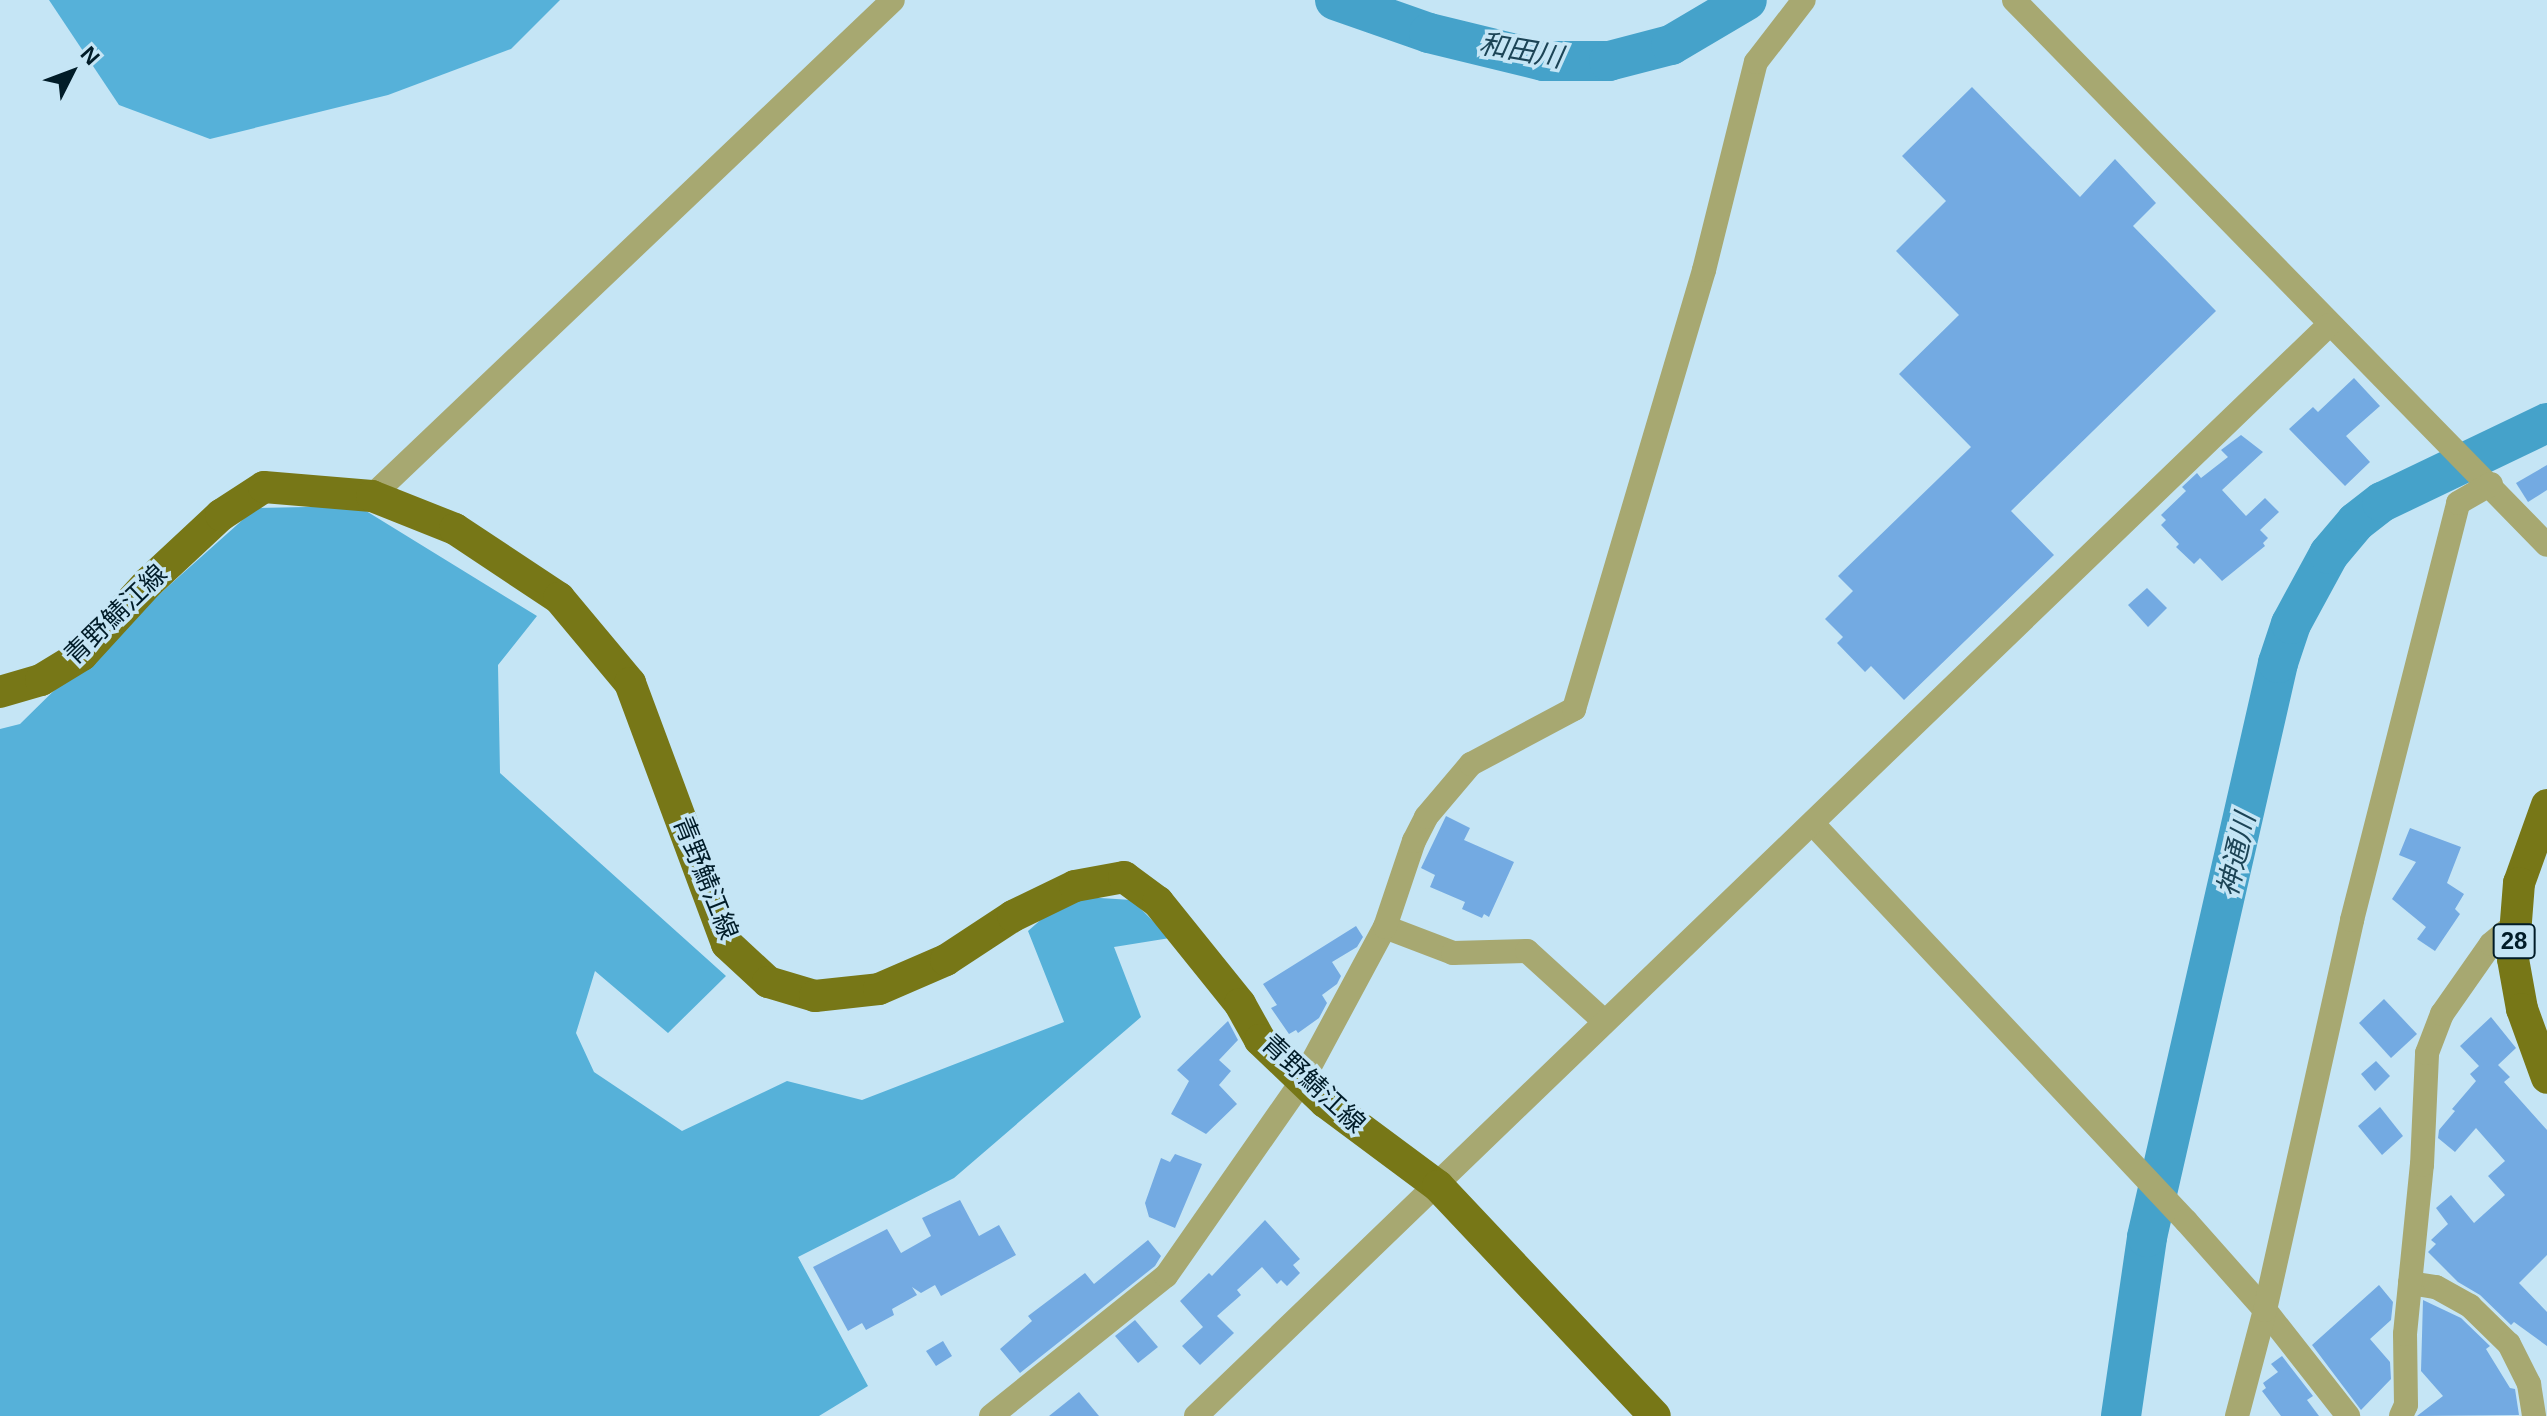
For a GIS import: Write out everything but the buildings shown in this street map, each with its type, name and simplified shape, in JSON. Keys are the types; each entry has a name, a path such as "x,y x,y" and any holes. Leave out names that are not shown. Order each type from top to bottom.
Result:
{"main road":[{"name":"青野鯖江線","path":"0,692 41,680 82,655 148,583 221,515 264,487 372,496 455,529 559,598 630,683 727,944 768,982 815,996 879,989 946,960 1013,916 1075,886 1124,877 1158,902 1240,1004 1260,1040 1302,1081 1438,1186 1655,1416"},
{"name":"28","path":"2547,805 2519,883 2513,959 2522,1009 2547,1078"}],"street":[{"path":"372,496 893,0"},
{"path":"991,1416 1166,1276 1302,1081 1385,927 1389,880 1426,817 1471,764 1574,709 1704,270 1756,62 1804,0"},
{"path":"2014,0 2329,325 2447,439 2547,545"},
{"path":"1196,1416 2329,325"},
{"path":"2237,1416 2265,1310 2352,920 2458,503 2491,484"},
{"path":"1813,824 2176,1210 2265,1310 2348,1416"},
{"path":"2401,1416 2406,1405 2405,1334 2422,1165 2427,1053 2442,1014 2491,944 2515,924"},
{"path":"1385,927 1453,953 1527,951 1605,1022"},
{"path":"2410,1283 2436,1287 2470,1306 2509,1344 2529,1384 2534,1416"}],"shaded area":[{"path":"49,0 560,0 511,49 388,95 210,139 119,105"},
{"path":"358,506 537,616 498,665 500,773 726,976 668,1033 595,971 576,1033 594,1072 682,1131 787,1081 862,1100 1064,1022 1028,931 1068,896 1132,900 1170,938 1114,947 1141,1017 954,1178 798,1257 868,1386 819,1416 0,1416 0,729 20,724 81,664 256,508"}],"waterway":[{"name":"和田川","path":"1335,0 1429,33 1544,61 1609,61 1671,45 1747,0"},
{"name":"神通川","path":"2121,1416 2147,1237 2278,663 2291,624 2329,554 2356,522 2382,502 2547,423"}]}
